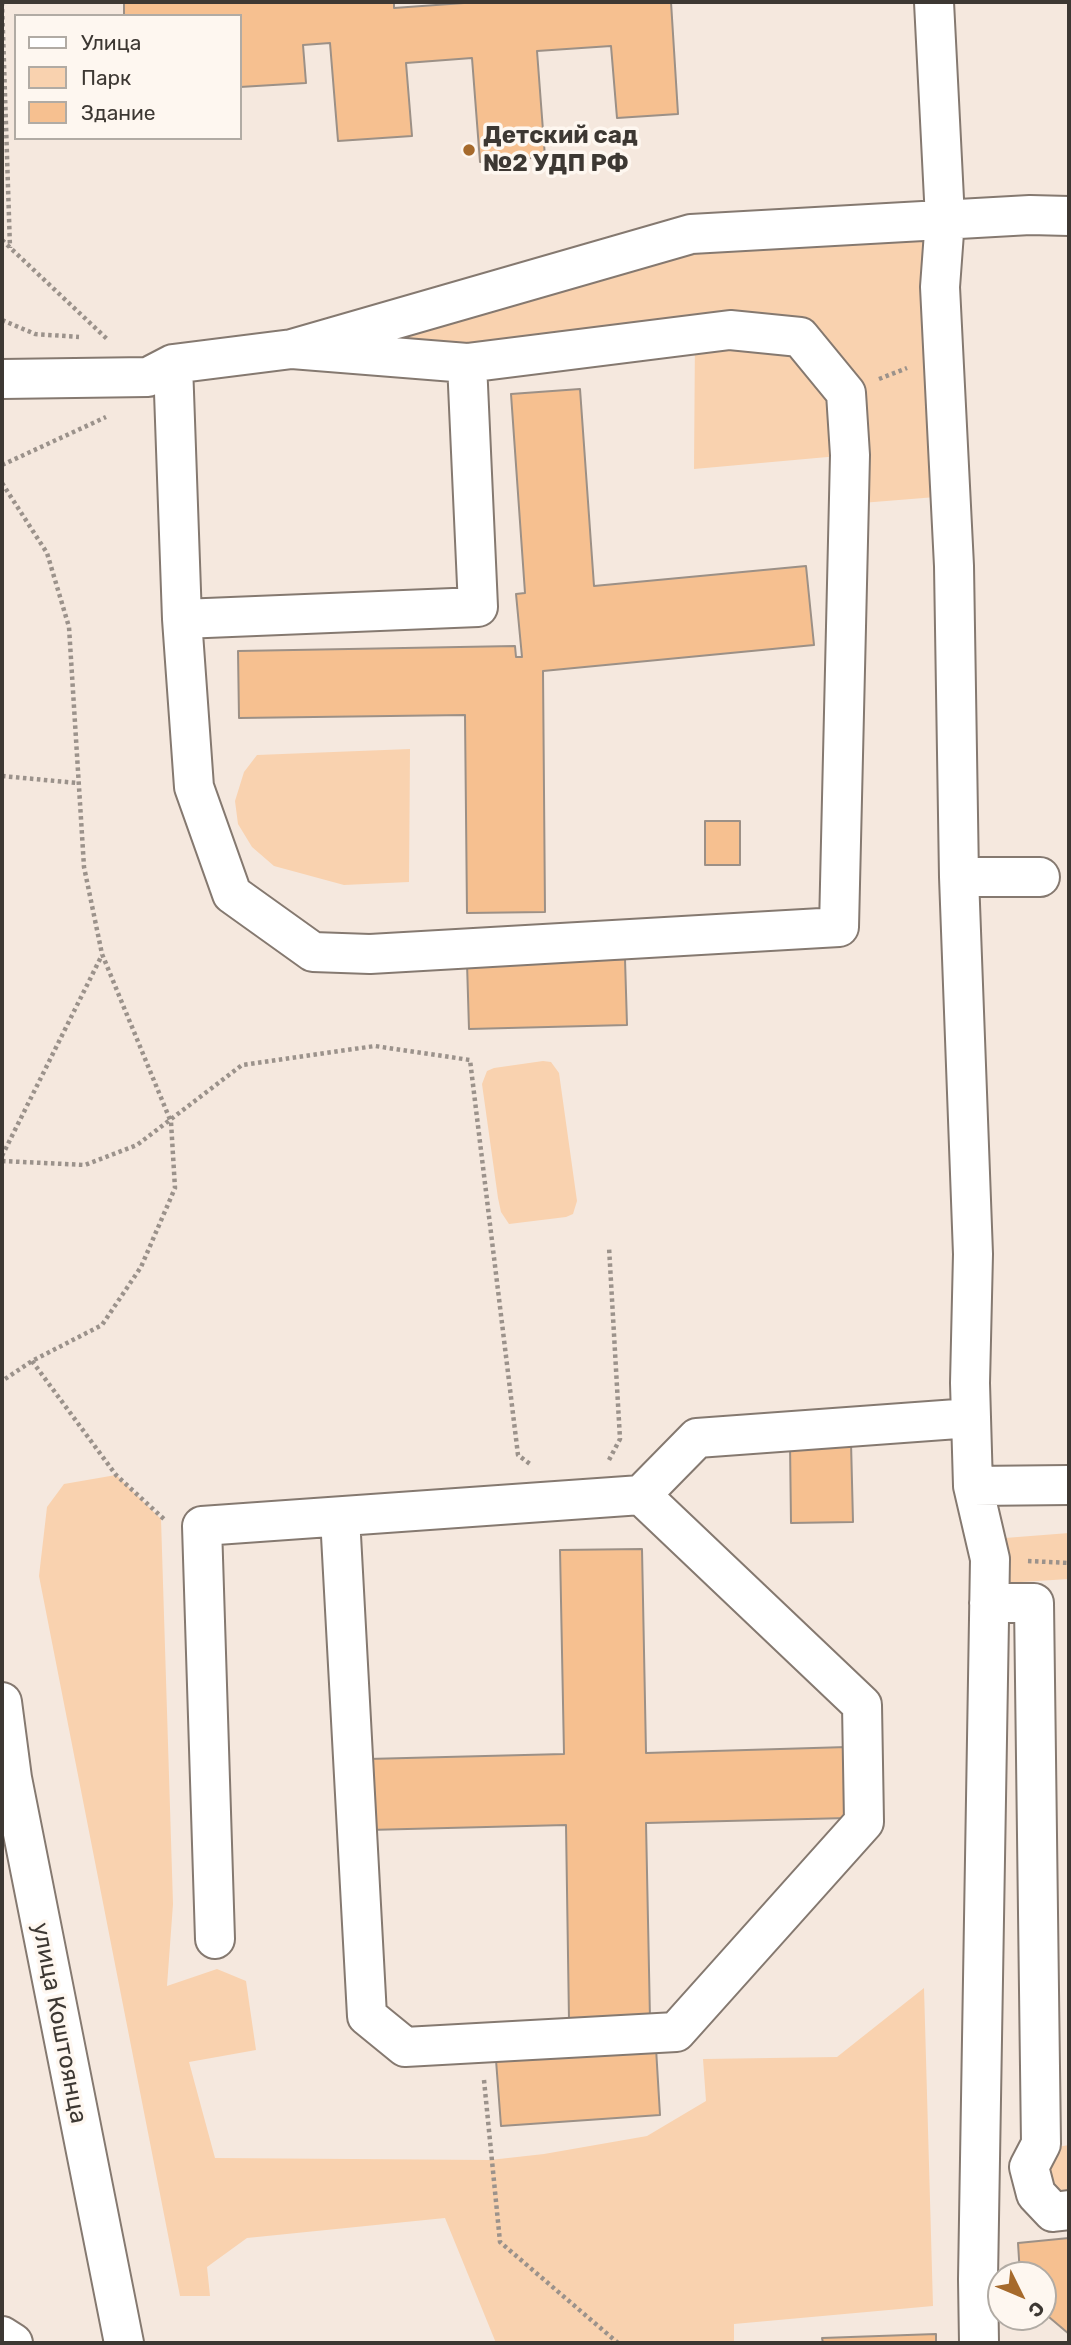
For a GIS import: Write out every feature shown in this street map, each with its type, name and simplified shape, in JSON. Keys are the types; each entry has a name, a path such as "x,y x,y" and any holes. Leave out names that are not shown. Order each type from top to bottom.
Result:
{"street":[{"path":"934,2 945,219 940,287 954,566 959,877 974,1254 971,1418 973,1486 990,1559 979,2343"},
{"path":"2,379 160,370 292,349 691,234 945,219 1069,216"},
{"path":"160,370 194,787 232,894 313,952 370,954 839,927 850,455 846,393 800,337 730,330 467,363 292,349"},
{"path":"182,619 478,607 467,363"},
{"path":"959,877 1040,877"},
{"path":"215,1939 202,1526 641,1495 697,1438 971,1418"},
{"path":"973,1486 1069,1485"},
{"path":"340,1517 367,2016 405,2046 676,2032 863,1822 862,1705 641,1495"},
{"path":"989,1603 1034,1603 1041,2144 1029,2168 1036,2194 1053,2212 1069,2210"},
{"name":"улица Коштоянца","path":"2,1702 12,1778 124,2343"},
{"path":"2,2336 13,2343"}],"path":[{"path":"2,2 10,248"},
{"path":"2,240 107,340 160,370 111,415 2,465"},
{"path":"2,320 35,334 83,338"},
{"path":"95,339 107,340"},
{"path":"846,393 943,353"},
{"path":"2,483 47,553 69,627 84,867 102,954 171,1122 175,1188 141,1267 102,1325 32,1361 2,1381"},
{"path":"2,776 77,783"},
{"path":"102,954 2,1158 85,1165 138,1145 242,1065 375,1046 470,1060 518,1455 536,1469"},
{"path":"607,1464 620,1439 609,1247"},
{"path":"32,1361 116,1475 161,1520 202,1526"},
{"path":"481,2040 500,2242 618,2343"}],"green space":[{"path":"926,220 936,497 849,504 850,455 694,469 695,335 467,363 292,349 691,234"},
{"path":"410,749 409,882 344,885 274,866 252,847 238,824 235,801 244,772 257,755"},
{"path":"551,1062 559,1073 577,1201 573,1214 566,1217 509,1224 501,1212 498,1198 482,1084 487,1071 494,1068"},
{"path":"116,1475 161,1519 173,1904 167,1986 217,1969 246,1981 256,2050 189,2062 215,2158 490,2160 544,2154 647,2136 706,2101 703,2059 837,2057 924,1988 933,2306 734,2324 734,2343 496,2343 445,2218 247,2238 207,2267 210,2296 180,2296 39,1576 47,1507 64,1484"},
{"path":"1069,1533 1069,1579 1005,1583 1005,1538"},
{"path":"1069,2145 1069,2198 1064,2200 1046,2179 1057,2147"}],"building":[{"path":"124,2 394,2 394,8 478,2 671,2 678,114 617,118 611,46 537,51 545,157 480,162 472,58 406,63 412,136 338,141 330,43 303,45 306,83 242,87 242,14 124,14"},
{"path":"580,389 594,586 806,566 814,645 543,671 545,912 467,913 465,715 239,718 238,651 515,646 516,657 522,657 516,594 525,593 511,394"},
{"path":"705,821 740,821 740,865 705,865"},
{"path":"625,959 627,1025 469,1029 467,963"},
{"path":"851,1442 853,1522 791,1523 790,1444"},
{"path":"642,1549 646,1753 847,1747 848,1818 646,1823 650,2019 569,2020 566,1825 368,1830 367,1759 564,1754 560,1550"},
{"path":"656,2048 660,2115 501,2126 496,2060"},
{"path":"1069,2238 1069,2334 1057,2324 1057,2261 1019,2261 1018,2243"},
{"path":"936,2334 936,2343 823,2343 822,2338"}],"place":[{"name":"Детский сад №2 УДП РФ","path":"469,150"}]}
